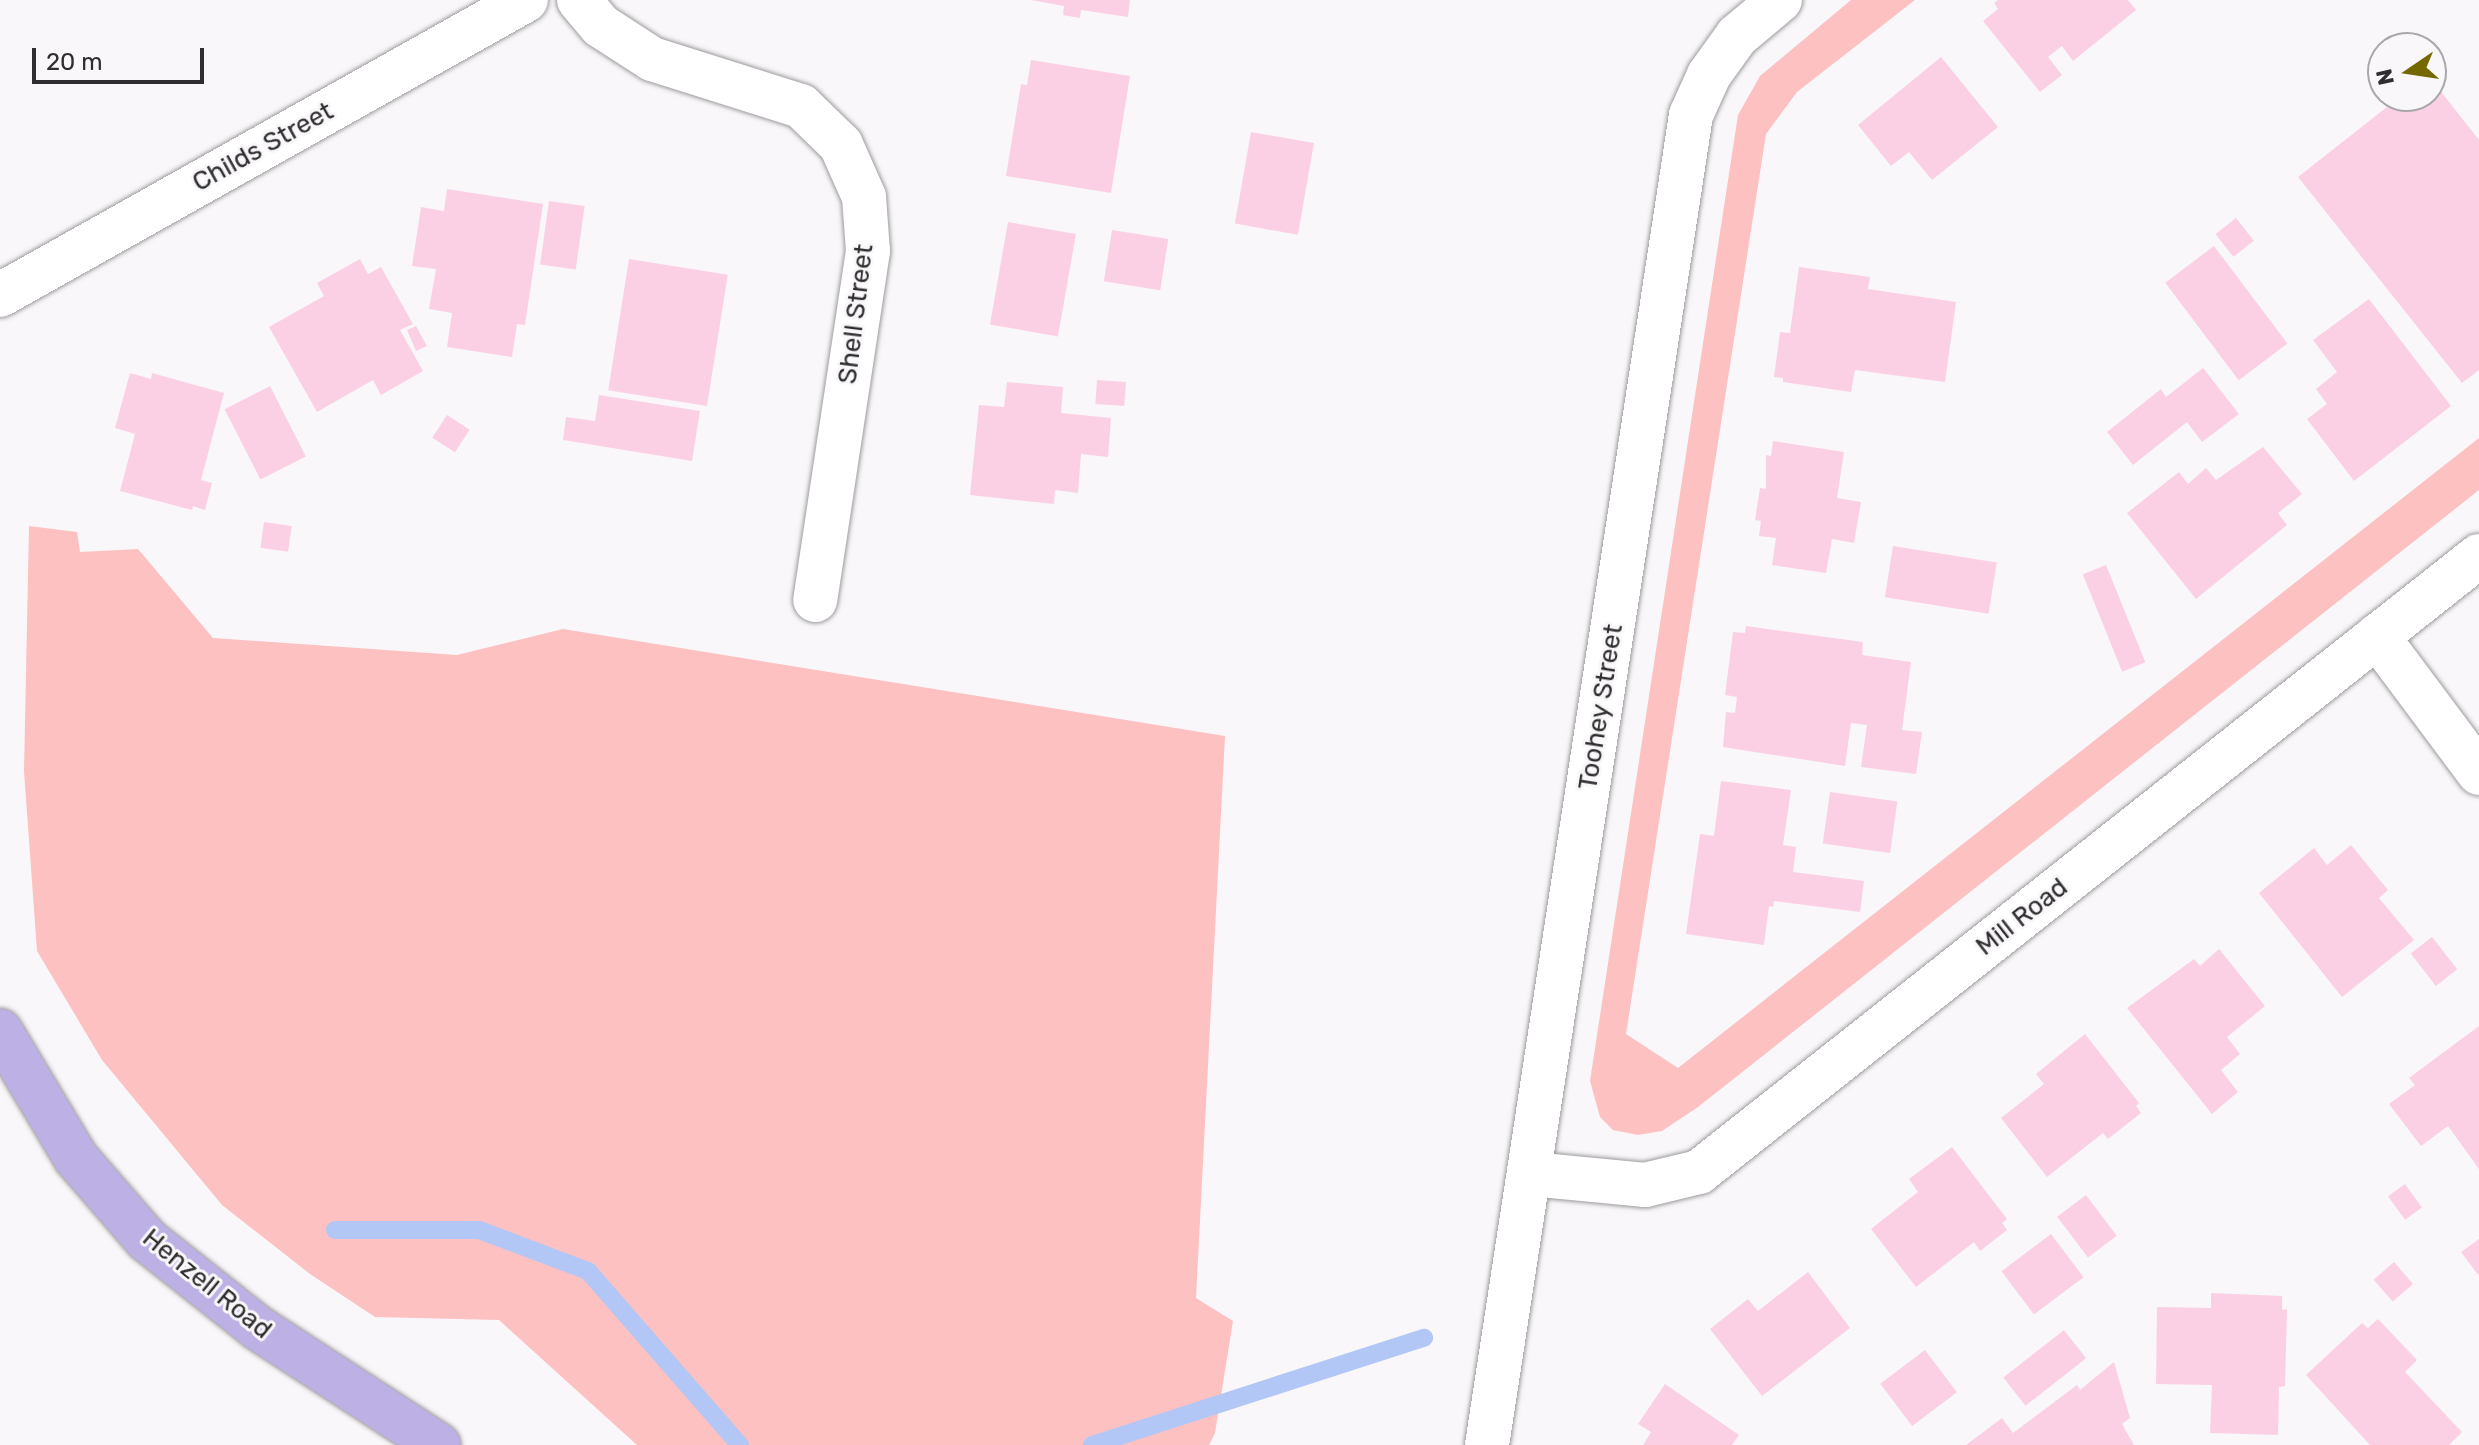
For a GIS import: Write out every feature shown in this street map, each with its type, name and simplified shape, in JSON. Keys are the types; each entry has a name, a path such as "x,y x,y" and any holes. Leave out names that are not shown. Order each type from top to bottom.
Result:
{"main road":[{"name":"Henzell Road","path":"0,1031 76,1158 147,1240 258,1328 438,1445"}],"street":[{"name":"Childs Street","path":"0,295 526,0"},
{"name":"Shell Street","path":"579,0 601,26 652,59 801,106 841,145 864,197 868,251 815,600"},
{"name":"Toohey Street","path":"1487,1445 1531,1174 1691,115 1709,75 1737,36 1780,0"},
{"name":"Mill Road","path":"1531,1174 1645,1185 1699,1172 2479,556"},
{"path":"2377,636 2479,773"}],"shaded area":[{"path":"1851,0 1915,0 1797,92 1766,134 1626,1034 1678,1068 2479,438 2479,490 1698,1107 1662,1131 1638,1135 1613,1130 1600,1117 1590,1081 1738,115 1760,76"},
{"path":"29,526 77,532 80,552 138,549 213,638 457,655 563,629 1225,736 1196,1298 1233,1321 1215,1433 1209,1445 637,1445 499,1320 375,1317 310,1274 222,1205 102,1060 37,951 24,771"}],"building":[{"path":"1031,0 1130,0 1128,17 1081,10 1080,18 1063,15 1064,6"},
{"path":"1998,0 2128,0 2136,10 2073,61 2062,46 2048,57 2062,75 2040,92 1983,21 1998,9 1994,3"},
{"path":"1941,57 1998,127 1932,180 1909,152 1891,166 1858,125"},
{"path":"1031,60 1130,76 1111,193 1006,176 1021,84 1027,85"},
{"path":"2447,99 2479,140 2479,370 2462,383 2298,177 2381,112 2447,112"},
{"path":"1251,132 1314,143 1298,235 1235,224"},
{"path":"447,189 543,204 525,325 517,324 512,357 447,347 452,313 429,309 436,269 412,266 421,207 444,211"},
{"path":"549,201 585,206 576,269 540,264"},
{"path":"2236,218 2254,241 2233,257 2216,234"},
{"path":"1008,222 1076,234 1058,336 990,324"},
{"path":"1112,230 1168,239 1160,290 1104,281"},
{"path":"2214,246 2287,343 2239,380 2165,283"},
{"path":"360,259 368,274 381,267 413,324 400,330 423,371 381,395 373,380 317,412 269,327 324,296 317,283"},
{"path":"629,259 728,275 707,406 608,390"},
{"path":"1799,267 1870,277 1868,289 1956,302 1945,382 1855,370 1851,392 1783,382 1783,378 1774,377 1780,332 1790,333"},
{"path":"2369,299 2451,406 2354,481 2307,419 2327,404 2316,389 2337,372 2313,340"},
{"path":"416,326 427,346 416,351 407,330"},
{"path":"2203,368 2239,414 2202,442 2187,422 2133,465 2107,432 2161,389 2166,397"},
{"path":"130,373 151,379 152,373 224,393 201,480 212,483 205,510 193,506 192,510 120,491 135,434 115,428"},
{"path":"1097,380 1126,382 1124,406 1095,404"},
{"path":"1007,382 1063,387 1061,413 1111,418 1108,457 1081,454 1078,493 1055,490 1054,504 970,495 979,405 1004,407"},
{"path":"270,386 306,456 260,480 225,409"},
{"path":"599,395 700,411 692,461 563,440 566,417 595,421"},
{"path":"447,415 470,430 455,452 432,438"},
{"path":"1773,441 1844,452 1837,498 1861,502 1854,543 1832,539 1826,573 1772,565 1776,538 1759,536 1761,521 1755,520 1760,488 1766,489 1766,455 1771,456"},
{"path":"2263,447 2302,494 2278,513 2287,525 2196,599 2127,513 2179,472 2188,484 2206,468 2216,480"},
{"path":"264,522 292,526 288,552 260,548"},
{"path":"1893,546 1997,562 1989,614 1885,597"},
{"path":"2106,565 2145,662 2122,672 2083,574"},
{"path":"1746,626 1863,642 1862,655 1911,662 1902,730 1922,732 1916,774 1861,767 1867,725 1851,723 1845,766 1723,747 1726,712 1735,713 1737,697 1725,695 1733,632 1745,633"},
{"path":"1721,781 1791,790 1783,845 1796,847 1793,872 1864,881 1860,912 1774,901 1773,907 1769,906 1764,945 1686,934 1700,834 1714,836"},
{"path":"1830,792 1897,801 1890,853 1823,843"},
{"path":"2351,845 2388,890 2379,898 2414,940 2342,997 2259,893 2314,848 2327,865"},
{"path":"2432,937 2457,969 2436,986 2411,954"},
{"path":"2219,949 2265,1006 2227,1037 2240,1054 2221,1070 2238,1092 2212,1114 2127,1008 2194,959 2200,966"},
{"path":"2479,1026 2479,1169 2448,1126 2421,1146 2389,1104 2415,1085 2409,1078"},
{"path":"2085,1034 2139,1103 2136,1106 2141,1113 2108,1139 2103,1133 2047,1177 2001,1118 2044,1084 2036,1074"},
{"path":"1952,1147 2007,1219 2002,1223 2007,1230 1980,1251 1974,1242 1916,1287 1871,1229 1918,1192 1909,1179"},
{"path":"2405,1184 2422,1207 2405,1220 2388,1196"},
{"path":"2086,1195 2117,1236 2088,1257 2057,1217"},
{"path":"2051,1234 2083,1277 2034,1314 2001,1271"},
{"path":"2479,1239 2479,1276 2461,1252"},
{"path":"2394,1262 2413,1284 2393,1302 2374,1280"},
{"path":"1808,1272 1850,1328 1762,1396 1710,1329 1748,1299 1758,1311"},
{"path":"2211,1293 2282,1296 2282,1310 2287,1309 2285,1386 2279,1387 2278,1435 2210,1433 2212,1385 2156,1384 2157,1307 2211,1308"},
{"path":"2378,1319 2417,1360 2405,1372 2462,1432 2449,1445 2370,1445 2306,1375 2362,1323 2368,1328"},
{"path":"2064,1330 2086,1358 2025,1406 2003,1377"},
{"path":"1925,1350 1957,1392 1912,1426 1880,1384"},
{"path":"2114,1362 2130,1418 2122,1424 2134,1445 1966,1445 2002,1418 2013,1433 2077,1385 2080,1390"},
{"path":"1665,1384 1739,1435 1732,1445 1643,1445 1651,1432 1638,1424"}],"waterway":[{"path":"335,1230 479,1230 588,1271 740,1445"},
{"path":"1092,1445 1424,1338"}]}
